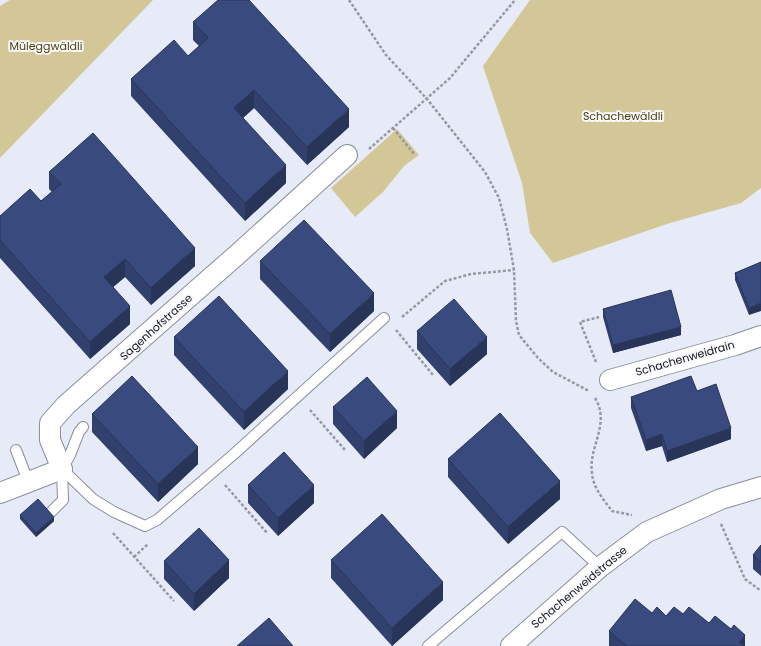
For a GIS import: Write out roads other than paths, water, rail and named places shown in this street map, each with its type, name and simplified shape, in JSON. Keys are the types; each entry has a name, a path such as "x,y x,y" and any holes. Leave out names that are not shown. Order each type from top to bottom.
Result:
{"street":[{"name":"Sagenhofstrasse","path":"62,468 50,440 50,423 66,405 239,253 356,154"},
{"name":"Schachenweidrain","path":"610,380 735,345 761,336"},
{"path":"0,493 62,468"},
{"name":"Schachenweidstrasse","path":"511,646 600,567 647,532 721,499 761,487"}],"lane":[{"path":"62,468 93,499 114,512 145,526 157,520 214,472 298,396 388,321"},
{"path":"50,514 64,497 62,468 70,455 79,432 83,427"},
{"path":"16,450 28,481"},
{"path":"428,646 562,532 600,567"}],"park label":[{"name":"Müleggwäldli","path":"46,46"},
{"name":"Schachewäldli","path":"623,116"}]}
